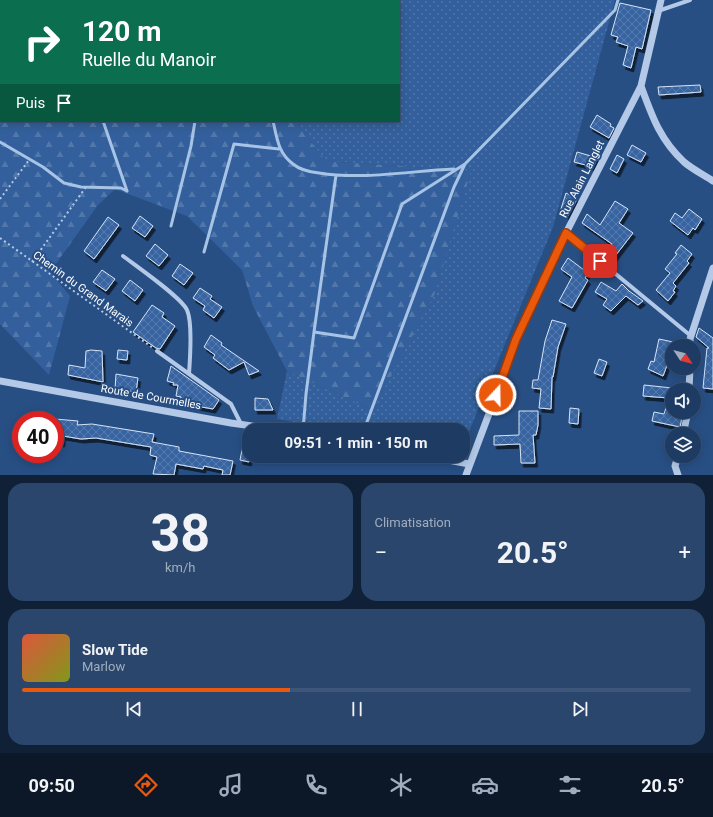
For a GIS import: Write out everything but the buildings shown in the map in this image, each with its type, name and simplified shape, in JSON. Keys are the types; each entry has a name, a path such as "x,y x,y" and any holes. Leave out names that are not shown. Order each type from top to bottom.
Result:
{"street":[{"name":"Rue Alain Langlet","path":"466,475 516,339 566,233 642,86 661,0"},
{"path":"658,11 690,0"},
{"path":"642,86 653,118 663,139 685,163 713,181"},
{"path":"566,233 691,336"},
{"path":"123,256 176,297 187,310 191,350 189,374"},
{"path":"691,339 713,268"},
{"path":"157,351 231,404 241,424"},
{"name":"Route de Courmelles","path":"0,381 241,424"},
{"path":"465,463 470,464"},
{"path":"676,463 675,466 678,475"}],"path":[{"path":"0,199 29,160"},
{"path":"32,262 86,187"},
{"name":"Chemin du Grand Marais","path":"0,238 157,351"}],"green space":[{"path":"400,0 615,0 553,227 470,429 470,423 300,423 277,419 287,371 373,410 471,171 326,161 299,127 298,122 400,122"},
{"path":"0,122 298,122 299,127 326,161 471,171 435,293 373,410 287,371 253,306 242,270 187,216 115,189 98,205 50,272 70,296 49,375 0,324"}],"waterway":[{"path":"304,423 314,332 354,338 402,204 465,164 615,10 618,0"},
{"path":"103,122 127,191"},
{"path":"171,226 191,146 195,122"},
{"path":"273,122 279,145 288,160 302,169 316,173 353,176 454,169"},
{"path":"0,142 43,167 64,183 81,187 121,188 127,191"},
{"path":"204,252 234,144 279,149"},
{"path":"367,423 454,187 465,164"},
{"path":"314,332 336,175"}],"route":[{"path":"496,395 516,339 566,233 600,261"}]}
